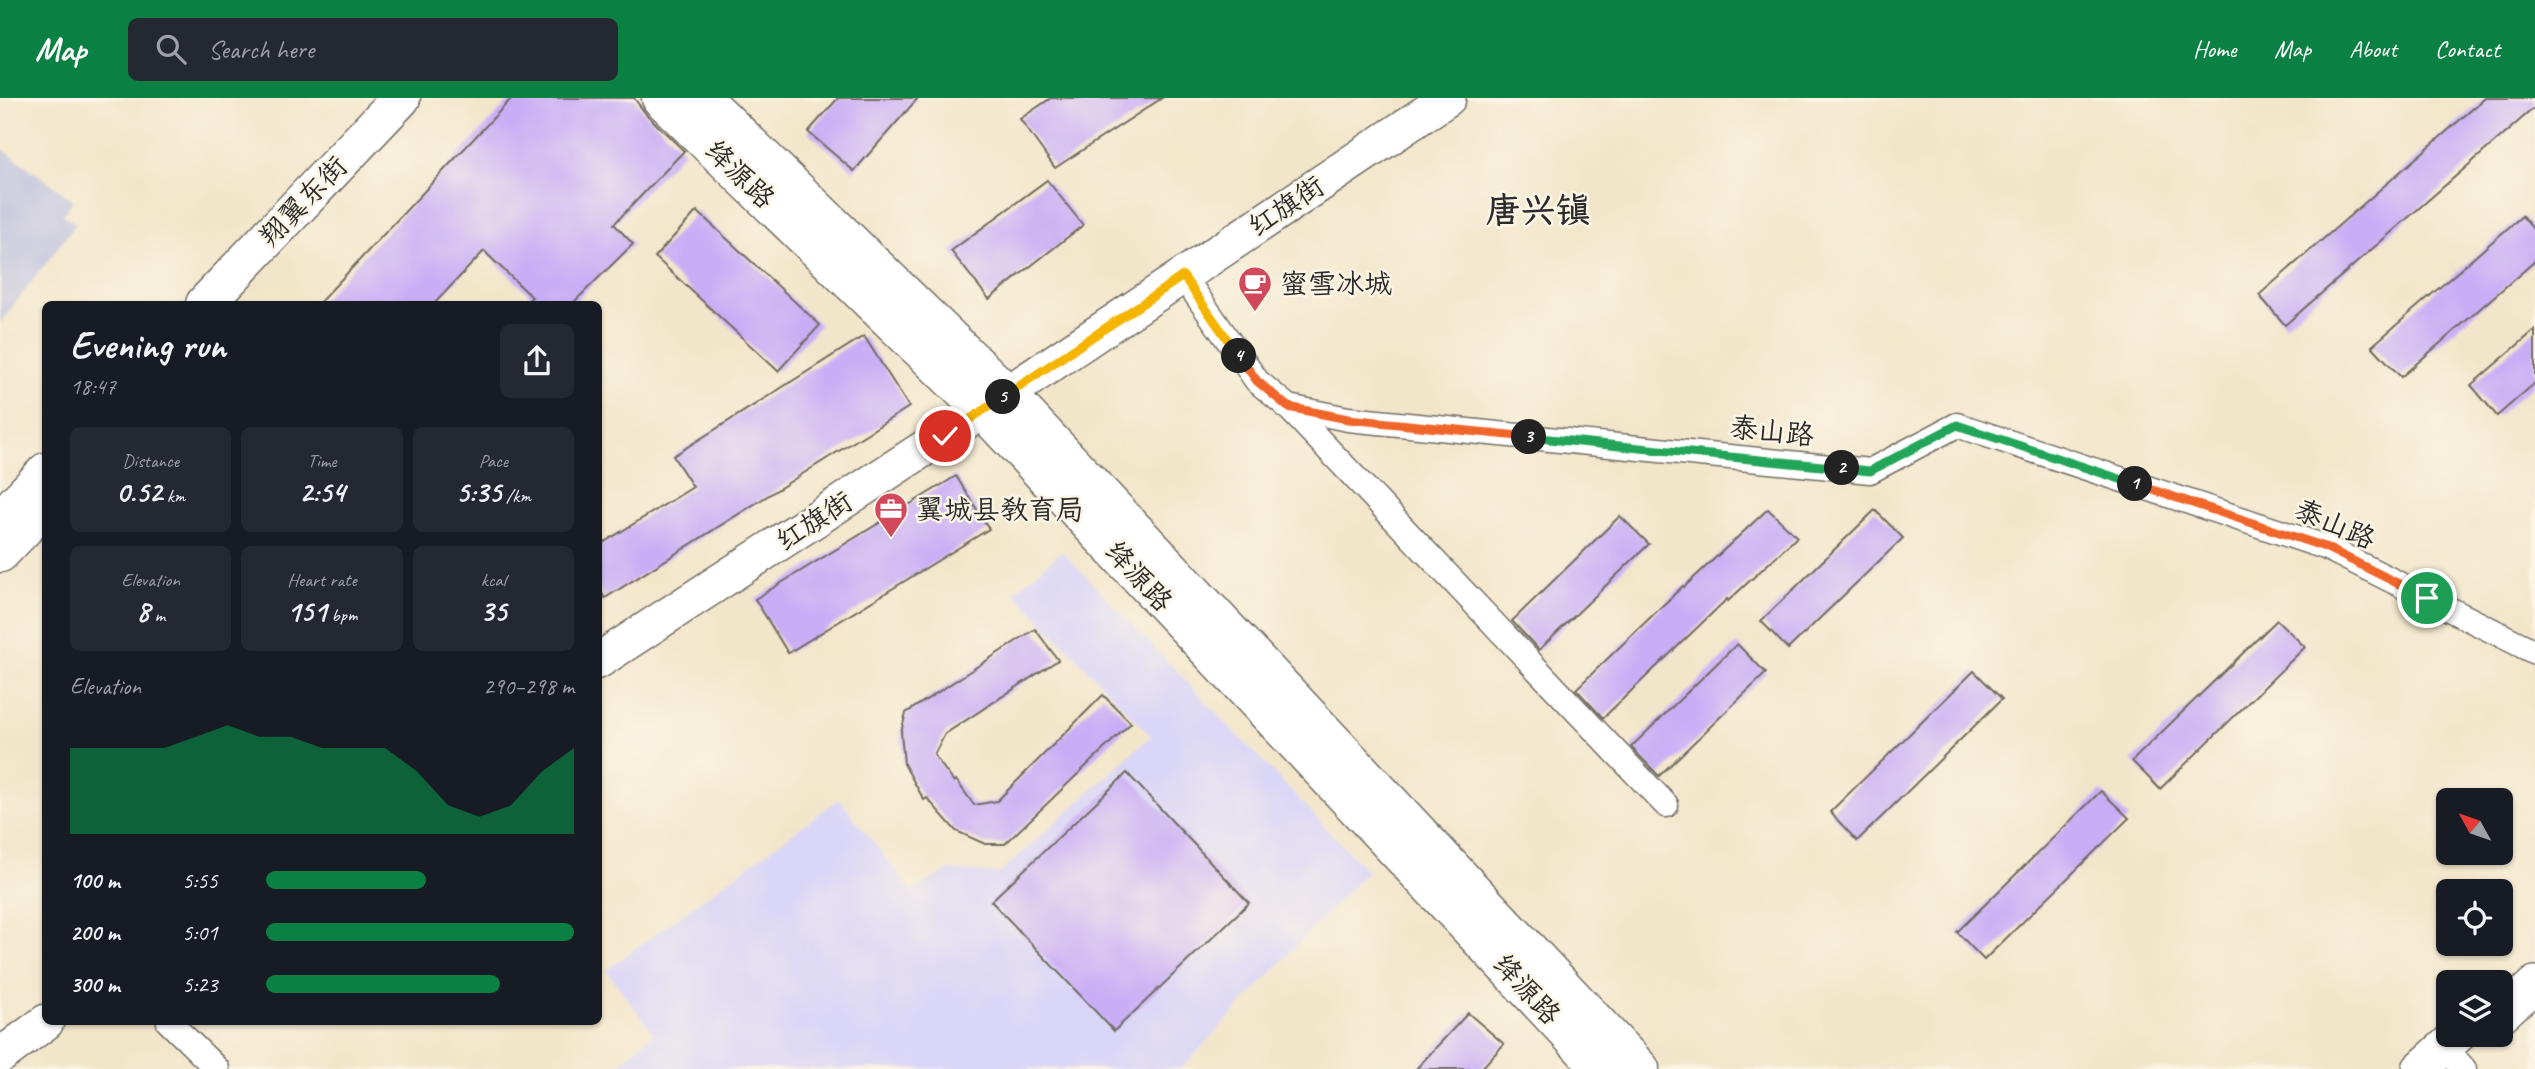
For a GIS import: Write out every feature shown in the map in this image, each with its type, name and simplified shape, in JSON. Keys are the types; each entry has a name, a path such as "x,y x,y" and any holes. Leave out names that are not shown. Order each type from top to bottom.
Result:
{"main road":[{"name":"翔翼东街","path":"208,301 401,98"},
{"name":"翔翼东街","path":"237,301 429,98"},
{"name":"绛源路","path":"661,98 989,396 1602,1069"},
{"name":"绛源路","path":"702,98 1640,1069"},
{"name":"红旗街","path":"602,658 989,396 1413,98"},
{"name":"红旗街","path":"602,638 1183,276 1448,98"},
{"path":"0,520 42,476"},
{"path":"0,553 42,509"},
{"path":"2513,985 2535,965"},
{"path":"2513,1004 2535,984"},
{"path":"0,1034 42,1005"},
{"path":"0,1056 42,1025"},
{"path":"2447,1058 2462,1047"}],"street":[{"name":"泰山路","path":"1183,276 1257,381 1288,407 1348,419 1870,471 1957,425 2325,547 2535,652"},
{"path":"1288,407 1666,805"},
{"path":"172,1025 217,1069"}],"shaded area":[{"path":"0,147 73,200 63,215 76,224 0,323"},
{"path":"1062,551 1367,871 1181,1069 614,1069 653,1033 606,970 839,799 912,891 949,870 999,874 1151,736 1014,592"}],"building":[{"path":"512,98 634,98 646,114 684,151 614,224 633,244 575,301 527,301 532,297 484,251 437,301 321,301"},
{"path":"838,98 918,98 854,171 808,132"},
{"path":"1051,98 1162,98 1055,168 1020,119"},
{"path":"2485,98 2535,98 2535,107 2285,325 2259,295"},
{"path":"1047,180 1083,225 989,299 951,251"},
{"path":"697,211 820,325 778,371 655,257"},
{"path":"2522,216 2535,231 2535,261 2401,377 2372,346"},
{"path":"2535,330 2535,383 2497,416 2471,385"},
{"path":"864,336 909,407 605,598 602,593 602,544 693,487 673,456"},
{"path":"956,476 989,529 788,653 755,599"},
{"path":"1768,509 1797,537 1728,601 1727,599 1603,718 1576,689"},
{"path":"1875,510 1903,538 1788,649 1761,621"},
{"path":"1620,516 1649,544 1539,650 1512,621"},
{"path":"2277,620 2305,647 2160,789 2132,761"},
{"path":"1035,629 1058,660 945,734 934,755 974,805 997,801 1103,695 1131,723 1005,844 985,844 956,831 927,798 924,800 904,764 901,732 906,713"},
{"path":"1737,644 1766,673 1659,776 1631,747"},
{"path":"1974,671 2002,699 1857,841 1830,812"},
{"path":"1127,773 1249,903 1114,1031 991,901"},
{"path":"2101,791 2129,818 1984,960 1957,932"},
{"path":"1468,1013 1504,1044 1481,1069 1416,1069"}],"place":[{"name":"蜜雪冰城","path":"1255,313"},
{"name":"翼城县教育局","path":"891,539"}],"district":[{"name":"唐兴镇","path":"1538,210"}],"route":[{"path":"945,436 1183,276 1257,381 1288,407 1348,419 1870,471 1957,425 2325,547 2427,598"}]}
